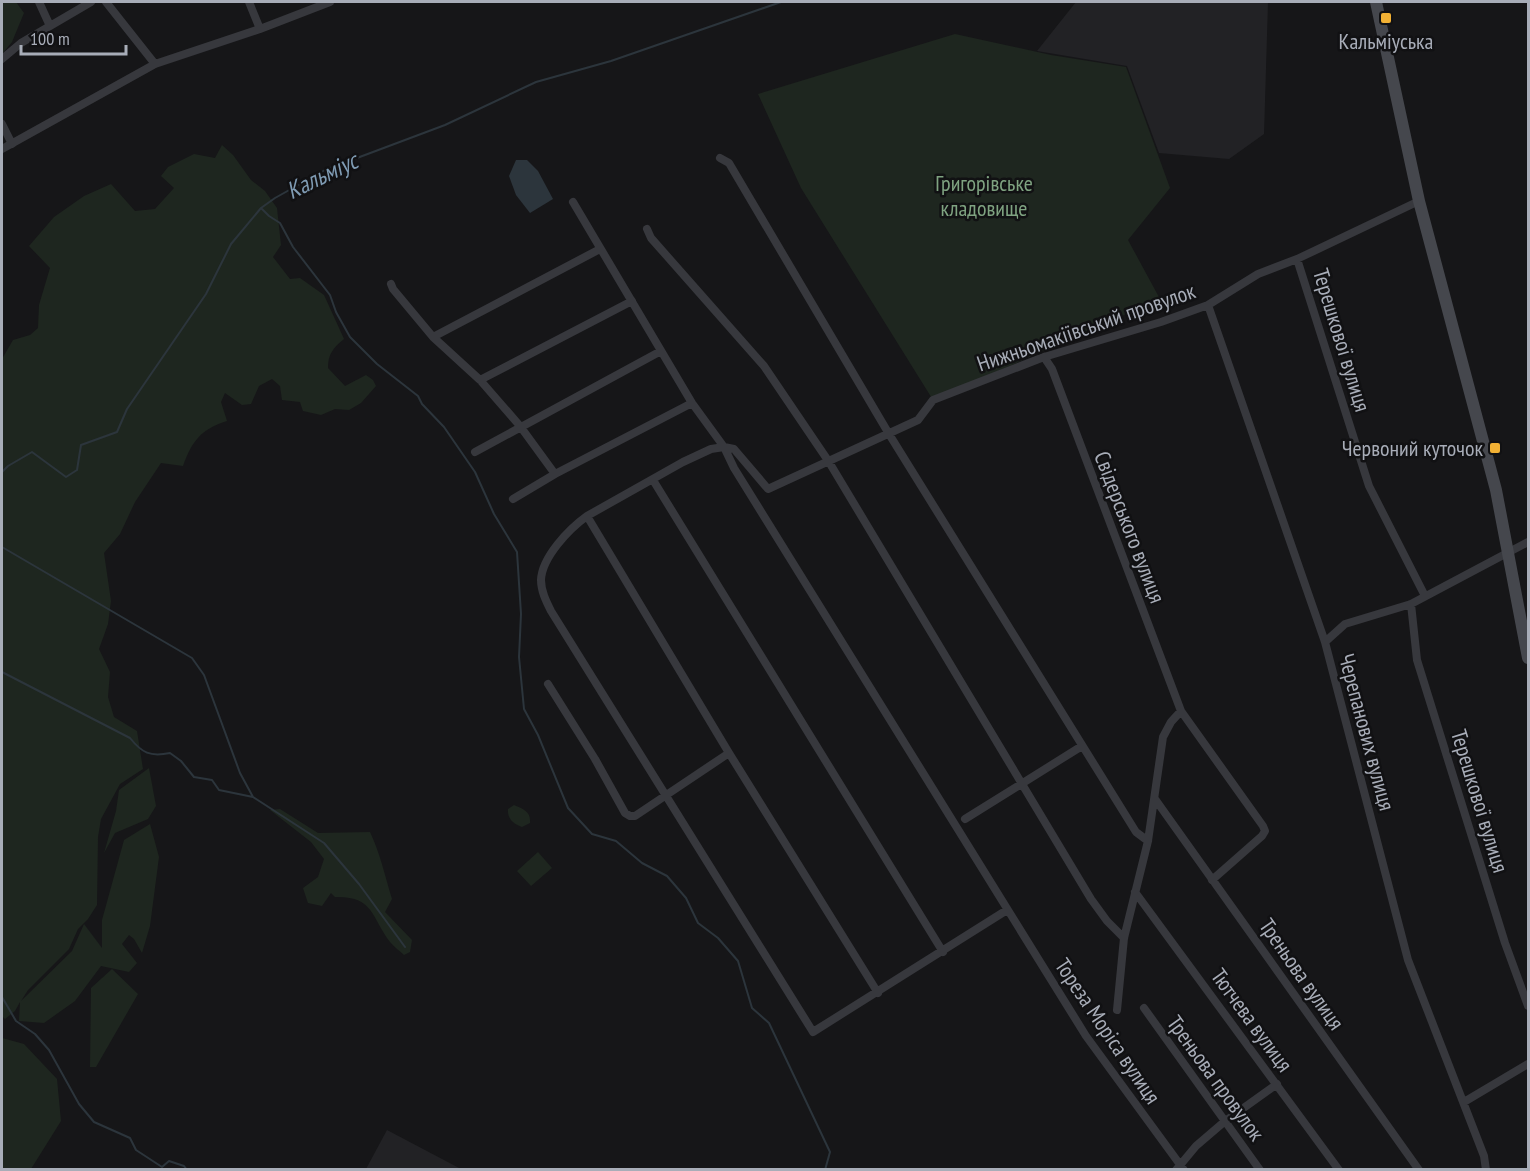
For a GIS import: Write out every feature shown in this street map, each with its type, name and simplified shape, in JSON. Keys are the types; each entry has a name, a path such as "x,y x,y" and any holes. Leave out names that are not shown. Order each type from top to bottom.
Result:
{"street":[{"path":"39,2 50,26"},
{"path":"2,59 21,43 91,2"},
{"path":"106,2 155,64"},
{"path":"249,2 260,28"},
{"path":"2,149 155,64 330,2"},
{"path":"1376,2 1419,201 1496,490 1528,658"},
{"path":"2,124 12,144"},
{"path":"720,158 729,163 889,434 1082,746 1136,832 1148,841"},
{"name":"Нижньомакіївський провулок","path":"724,447 734,449 768,489 918,420 933,400 1044,357 1161,322 1208,305 1258,274 1297,259 1419,201"},
{"path":"573,202 577,205 600,249 692,403 724,447 711,449 683,462 586,516 568,533 551,555 541,579 542,592 551,611 665,797 813,1032 1007,910"},
{"path":"647,229 651,238 764,366 829,462 1091,899 1107,921 1124,938"},
{"path":"434,338 600,249"},
{"name":"Терешкової вулиця","path":"1297,259 1369,486 1425,596"},
{"path":"391,284 393,290 434,338 480,380 520,426 555,474"},
{"path":"480,380 632,301"},
{"name":"Черепанових вулиця","path":"1208,305 1325,642 1408,960 1464,1102 1484,1156 1486,1170"},
{"path":"475,452 661,351"},
{"name":"Свiдерського вулиця","path":"1044,357 1052,369 1181,711 1263,825 1265,831 1212,880"},
{"path":"513,499 555,474 692,403"},
{"name":"Тореза Моріса вулиця","path":"724,447 734,468 1086,1036 1180,1168"},
{"path":"652,480 943,952"},
{"path":"586,516 878,993"},
{"path":"1325,642 1345,624 1411,604 1528,542"},
{"name":"Терешкової вулиця","path":"1411,604 1417,660 1505,943 1528,1006"},
{"path":"548,684 595,759 625,813 630,816 635,816 665,797 729,753"},
{"path":"1117,1010 1124,938 1148,841 1163,737 1171,722 1181,711"},
{"path":"965,819 1082,746"},
{"name":"Треньова вулиця","path":"1155,799 1419,1170"},
{"name":"Тютчева вулиця","path":"1135,892 1340,1170"},
{"name":"Треньова провулок","path":"1144,1008 1260,1170"},
{"path":"1464,1102 1528,1064"},
{"path":"1180,1168 1196,1146 1224,1122 1277,1084"}],"shaded area":[{"path":"1076,2 1268,2 1264,134 1229,159 1159,153 1127,66 1037,51"},
{"path":"516,160 527,160 538,171 553,199 530,213 516,195 509,176"},
{"path":"387,1130 461,1169 366,1169"}],"green space":[{"path":"2,2 16,2 24,13 12,42 2,54"},
{"name":"Григорівське кладовище","path":"955,34 1051,55 1126,67 1170,188 1128,240 1160,299 933,400 801,188 758,94"},
{"path":"222,145 233,155 251,180 265,191 277,208 281,245 273,257 290,279 300,278 324,295 344,339 332,352 328,368 345,386 366,375 373,380 376,386 361,403 349,410 335,409 321,415 303,411 300,402 282,400 280,386 272,379 259,386 251,404 242,405 225,393 221,402 227,421 210,428 199,437 183,466 161,463 135,502 120,534 104,553 111,601 108,624 99,649 110,672 108,697 114,717 137,731 143,769 120,784 101,819 98,837 97,905 78,929 69,949 28,990 21,1001 72,951 84,924 102,948 102,920 124,840 150,824 159,857 150,926 142,953 129,935 122,944 137,963 129,972 101,966 75,1001 44,1023 19,1021 20,1002 15,1011 5,1019 2,1016 2,359 13,340 30,335 38,328 39,305 50,268 29,246 54,217 84,196 111,184 135,211 155,209 174,188 161,176 168,167 194,154 215,158"},
{"path":"149,768 156,806 148,819 115,833 104,853 116,811 119,790"},
{"path":"514,805 526,811 530,823 522,827 512,821 508,809"},
{"path":"280,809 318,833 370,832 380,856 392,899 385,912 412,940 410,952 404,955 393,946 370,910 357,900 335,897 331,893 322,906 308,903 303,888 318,877 324,859 311,842 270,810"},
{"path":"538,852 552,868 531,886 517,871"},
{"path":"112,969 138,994 96,1067 90,1067 91,988"},
{"path":"2,1038 24,1044 57,1079 61,1121 31,1169 2,1169"}],"waterway":[{"name":"Кальміус","path":"2,472 32,452 66,477 77,470 81,445 117,432 127,409 206,294 231,244 261,208 275,198 325,170 445,125 536,82 611,61 781,2"},
{"path":"261,208 280,223 293,247 330,295 336,312 350,337 377,364 418,396 422,404 444,427 475,472 494,514 517,552 521,614 519,657 524,709 538,735 568,808 592,834 616,841 642,863 667,876 686,898 698,923 718,938 738,961 752,1008 769,1023 830,1152 825,1170"},
{"path":"2,547 192,658 204,675 240,773 253,797 324,843 359,884 405,947"},
{"path":"2,672 130,738 147,753 170,753 181,761 194,777 212,780 219,790 253,797"},
{"path":"2,997 16,1021 35,1034 49,1050 79,1104 94,1122 130,1138 136,1150 162,1167 169,1161 184,1166 187,1170"}],"place":[{"name":"Кальміуська","path":"1386,18"},
{"name":"Червоний куточок","path":"1495,448"}]}
